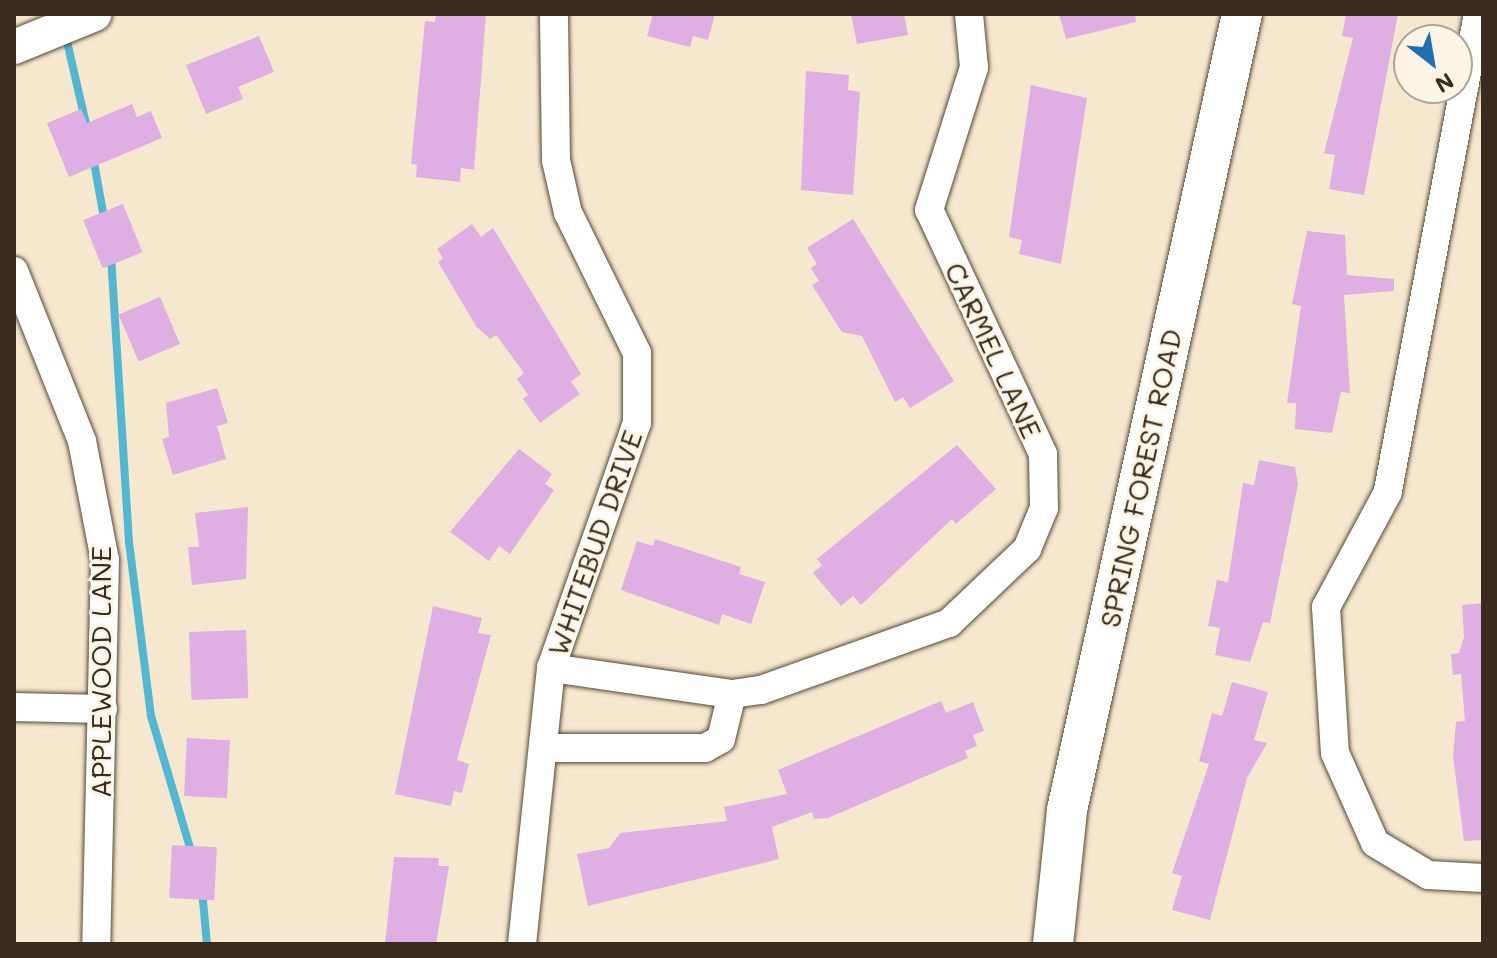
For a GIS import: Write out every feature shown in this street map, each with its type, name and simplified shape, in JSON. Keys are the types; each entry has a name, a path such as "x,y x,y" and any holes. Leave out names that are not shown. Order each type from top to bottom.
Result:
{"main road":[{"name":"SPRING FOREST ROAD","path":"1053,944 1067,810 1242,14"}],"street":[{"path":"14,47 95,14"},
{"name":"WHITEBUD DRIVE","path":"522,944 551,668 637,423 637,353 568,213 556,160 554,14"},
{"name":"CARMEL LANE","path":"551,668 732,694 949,623 1027,549 1044,508 1043,454 929,210 974,67 969,14"},
{"path":"1478,14 1388,492 1326,607 1335,753 1375,843 1428,875 1483,878"},
{"name":"APPLEWOOD LANE","path":"14,271 94,486 105,560 96,944"},
{"path":"543,748 705,748 721,739 732,694"},
{"path":"14,707 103,709"}],"building":[{"path":"436,14 486,14 474,170 461,168 460,182 416,177 417,165 411,164 425,21 435,22"},
{"path":"653,14 715,14 708,40 693,36 690,47 647,36"},
{"path":"851,14 904,14 908,35 857,44"},
{"path":"1059,14 1135,14 1136,22 1066,39"},
{"path":"1346,14 1398,14 1396,24 1393,24 1393,41 1364,195 1329,189 1335,155 1324,153 1353,38 1342,36"},
{"path":"259,36 274,72 238,87 243,99 206,114 186,65"},
{"path":"806,71 849,75 848,90 860,92 853,195 801,190"},
{"path":"1031,85 1087,98 1061,264 1019,254 1022,240 1009,237"},
{"path":"132,104 137,117 151,111 162,138 69,177 47,123 81,109 87,123"},
{"path":"123,204 142,252 103,268 83,220"},
{"path":"853,219 954,381 910,408 903,397 895,402 862,336 842,332 812,285 819,281 811,268 817,264 807,248"},
{"path":"472,224 481,237 493,228 581,374 571,382 580,394 540,423 523,399 528,395 517,379 524,373 496,335 490,339 476,326 438,262 443,258 437,249"},
{"path":"1307,231 1345,235 1347,275 1394,279 1394,291 1344,295 1350,393 1341,392 1332,433 1295,429 1296,403 1287,403 1301,306 1292,304"},
{"path":"160,297 180,344 139,362 119,315"},
{"path":"217,388 228,423 217,426 226,459 173,475 162,439 169,437 166,403"},
{"path":"957,445 996,489 956,524 952,519 861,605 853,596 841,606 813,573 822,565 817,559"},
{"path":"519,449 552,474 545,484 554,490 510,554 499,546 489,561 450,532"},
{"path":"1259,460 1295,467 1298,484 1270,623 1263,622 1250,662 1215,655 1220,628 1208,626 1217,580 1228,582 1243,483 1254,485"},
{"path":"248,507 246,579 192,585 188,547 199,547 195,513"},
{"path":"655,539 741,567 739,574 765,582 751,624 722,614 719,625 621,590 637,541 653,546"},
{"path":"1483,603 1483,840 1464,841 1453,756 1456,722 1465,721 1461,674 1453,675 1451,654 1459,653 1464,637 1462,605"},
{"path":"433,606 482,618 478,633 491,635 457,760 469,764 462,793 454,791 451,806 395,794"},
{"path":"246,630 248,698 191,700 189,632"},
{"path":"1232,682 1268,692 1254,740 1267,743 1247,778 1210,920 1172,910 1182,876 1172,873 1209,764 1199,761 1212,713 1222,716"},
{"path":"941,701 946,713 973,702 984,731 973,735 977,746 965,751 968,758 828,818 814,819 812,812 772,827 779,859 588,906 577,854 609,848 620,833 727,821 724,807 787,794 778,770"},
{"path":"187,738 230,740 227,798 184,796"},
{"path":"172,845 217,847 214,900 169,898"},
{"path":"394,857 439,858 438,866 449,866 436,944 385,944"}],"waterway":[{"path":"65,33 87,128"},
{"path":"93,157 105,223"},
{"path":"111,256 129,542 151,716 192,854"},
{"path":"202,890 207,944"}]}
